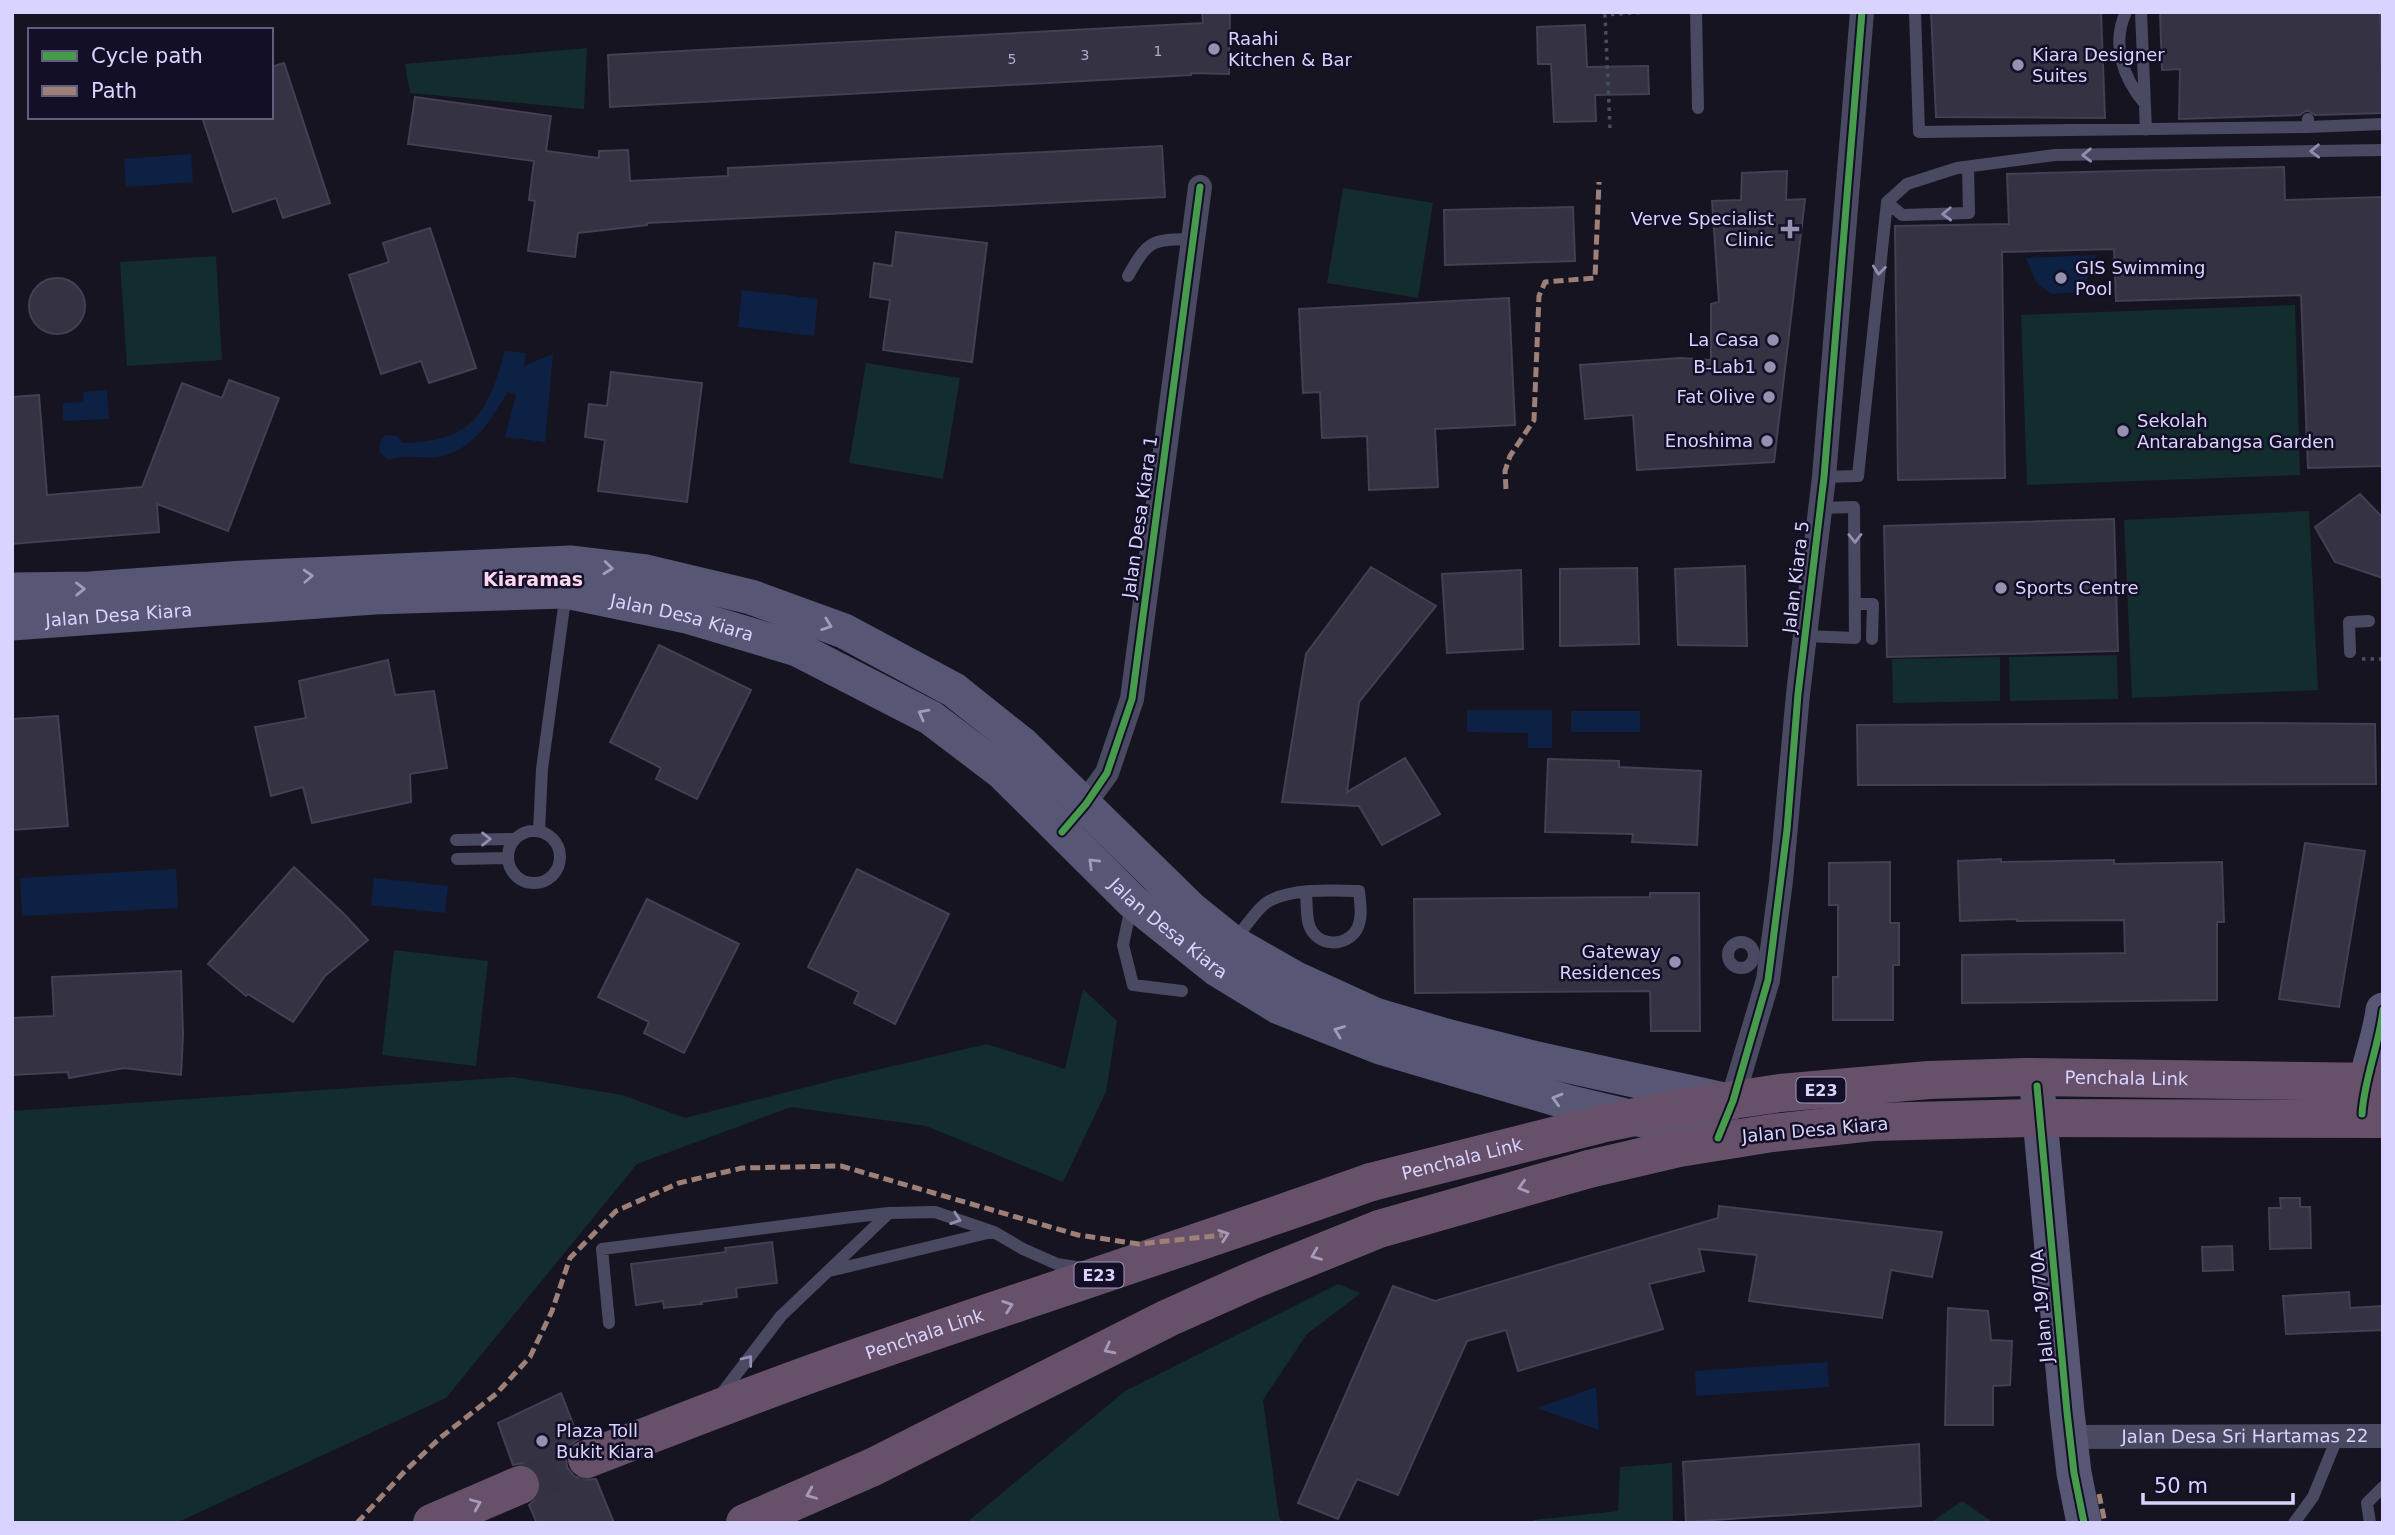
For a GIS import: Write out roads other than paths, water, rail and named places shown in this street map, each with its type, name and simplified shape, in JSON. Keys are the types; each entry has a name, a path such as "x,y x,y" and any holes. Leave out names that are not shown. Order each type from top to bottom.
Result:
{"highway":[{"name":"Penchala Link","path":"587,1459 827,1368 1223,1235 1371,1182 1601,1124 1679,1108 1780,1093 1929,1080 2026,1077 2376,1103"},
{"path":"745,1523 873,1467 1168,1318 1253,1280 1379,1229 1588,1169 1679,1148 1772,1133 1872,1122 2376,1103"},
{"path":"1588,1169 1742,1149 1895,1136 2078,1133 2383,1145"},
{"path":"432,1523 520,1485"}],"main road":[{"name":"Jalan Desa Kiara","path":"12,623 374,597 568,577 646,572 751,597 844,631 954,690 1023,745 1086,804 1169,887 1225,956 1279,1007 1380,1047 1567,1102 1718,1138 1815,1134 2038,1097"},
{"name":"Jalan Desa Kiara","path":"12,590 90,589 244,578 568,577 797,649 931,718 1002,772 1055,836 1132,901 1225,956 1296,979 1375,1014 1520,1055 1733,1101 2038,1097 2376,1103"},
{"path":"2376,1103 2382,1034"},
{"name":"Jalan 19/70A","path":"2038,1097 2068,1425 2084,1523"}],"street":[{"name":"Jalan Kiara 5","path":"1718,1138 1733,1101 1768,980 1763,956 1787,830 1805,636 1824,477 1862,12"},
{"name":"Jalan Desa Kiara 1","path":"1055,836 1086,804 1107,773 1132,699 1200,187"},
{"name":"Jalan Desa Sri Hartamas 22","path":"2068,1425 2106,1437 2383,1436"}],"lane":[{"path":"1696,12 1698,108"},
{"path":"1915,12 1919,132 2146,130 2308,123 2383,124"},
{"path":"2126,12 2120,26 2119,46 2123,68 2131,88 2145,104"},
{"path":"2141,12 2146,130"},
{"path":"1824,477 1858,476 1887,202 1907,184 1968,167 2054,155 2383,150"},
{"path":"1887,202 1902,215 1969,213 1968,167"},
{"path":"1128,276 1144,248 1163,240 1193,239"},
{"path":"1805,636 1855,638 1854,507 1820,508"},
{"path":"539,831 542,769 568,577"},
{"path":"1856,604 1873,604 1872,639"},
{"path":"2352,655 2349,622 2369,621"},
{"path":"456,840 515,839 530,831 539,831 554,839 561,855 557,871 551,878 544,882 526,883 512,872 508,858 515,839"},
{"path":"457,859 508,858"},
{"path":"1225,956 1266,903 1295,893 1306,892 1359,891 1360,923 1356,931 1334,943 1318,937 1308,923 1306,892"},
{"path":"1132,901 1124,945 1133,985 1182,991"},
{"path":"609,1323 602,1249 889,1213 936,1212 994,1232 1023,1249 1058,1264 1107,1272"},
{"path":"706,1414 781,1316 889,1213"},
{"path":"826,1272 994,1232"},
{"path":"2294,1523 2313,1497 2338,1436"},
{"path":"2370,1523 2367,1503 2383,1487"}],"water":[{"path":"191,154 193,182 126,187 124,159"},
{"name":"GIS Swimming Pool","path":"2096,255 2090,274 2078,292 2051,294 2036,282 2026,258"},
{"path":"742,290 818,299 814,336 738,327"},
{"path":"505,351 526,353 524,366 553,354 545,442 505,437 516,395 508,392 480,433 461,448 437,457 402,457 389,460 379,452 380,442 385,435 397,436 403,443 446,437 462,430 484,407"},
{"path":"107,390 109,419 63,421 63,403 84,402 83,392"},
{"path":"1467,710 1552,710 1552,748 1528,748 1528,733 1467,732"},
{"path":"1571,711 1640,711 1640,732 1571,732"},
{"path":"176,869 178,908 22,916 20,878"},
{"path":"374,878 448,886 445,913 371,905"},
{"path":"1827,1362 1829,1387 1696,1396 1695,1371"},
{"path":"1596,1387 1599,1430 1537,1408"}],"tunnel":[{"path":"520,1485 587,1459"}],"place":[{"name":"Raahi Kitchen & Bar","path":"1214,49"},
{"name":"Kiara Designer Suites","path":"2018,65"},
{"name":"Verve Specialist Clinic","path":"1790,229"},
{"name":"GIS Swimming Pool","path":"2061,278"},
{"name":"La Casa","path":"1773,340"},
{"name":"B-Lab1","path":"1770,367"},
{"name":"Fat Olive","path":"1769,397"},
{"name":"Sekolah Antarabangsa Garden","path":"2123,431"},
{"name":"Enoshima","path":"1767,441"},
{"name":"Sports Centre","path":"2001,588"},
{"name":"Gateway Residences","path":"1675,962"},
{"name":"Plaza Toll Bukit Kiara","path":"542,1441"}],"district":[{"name":"Kiaramas","path":"533,579"}]}
